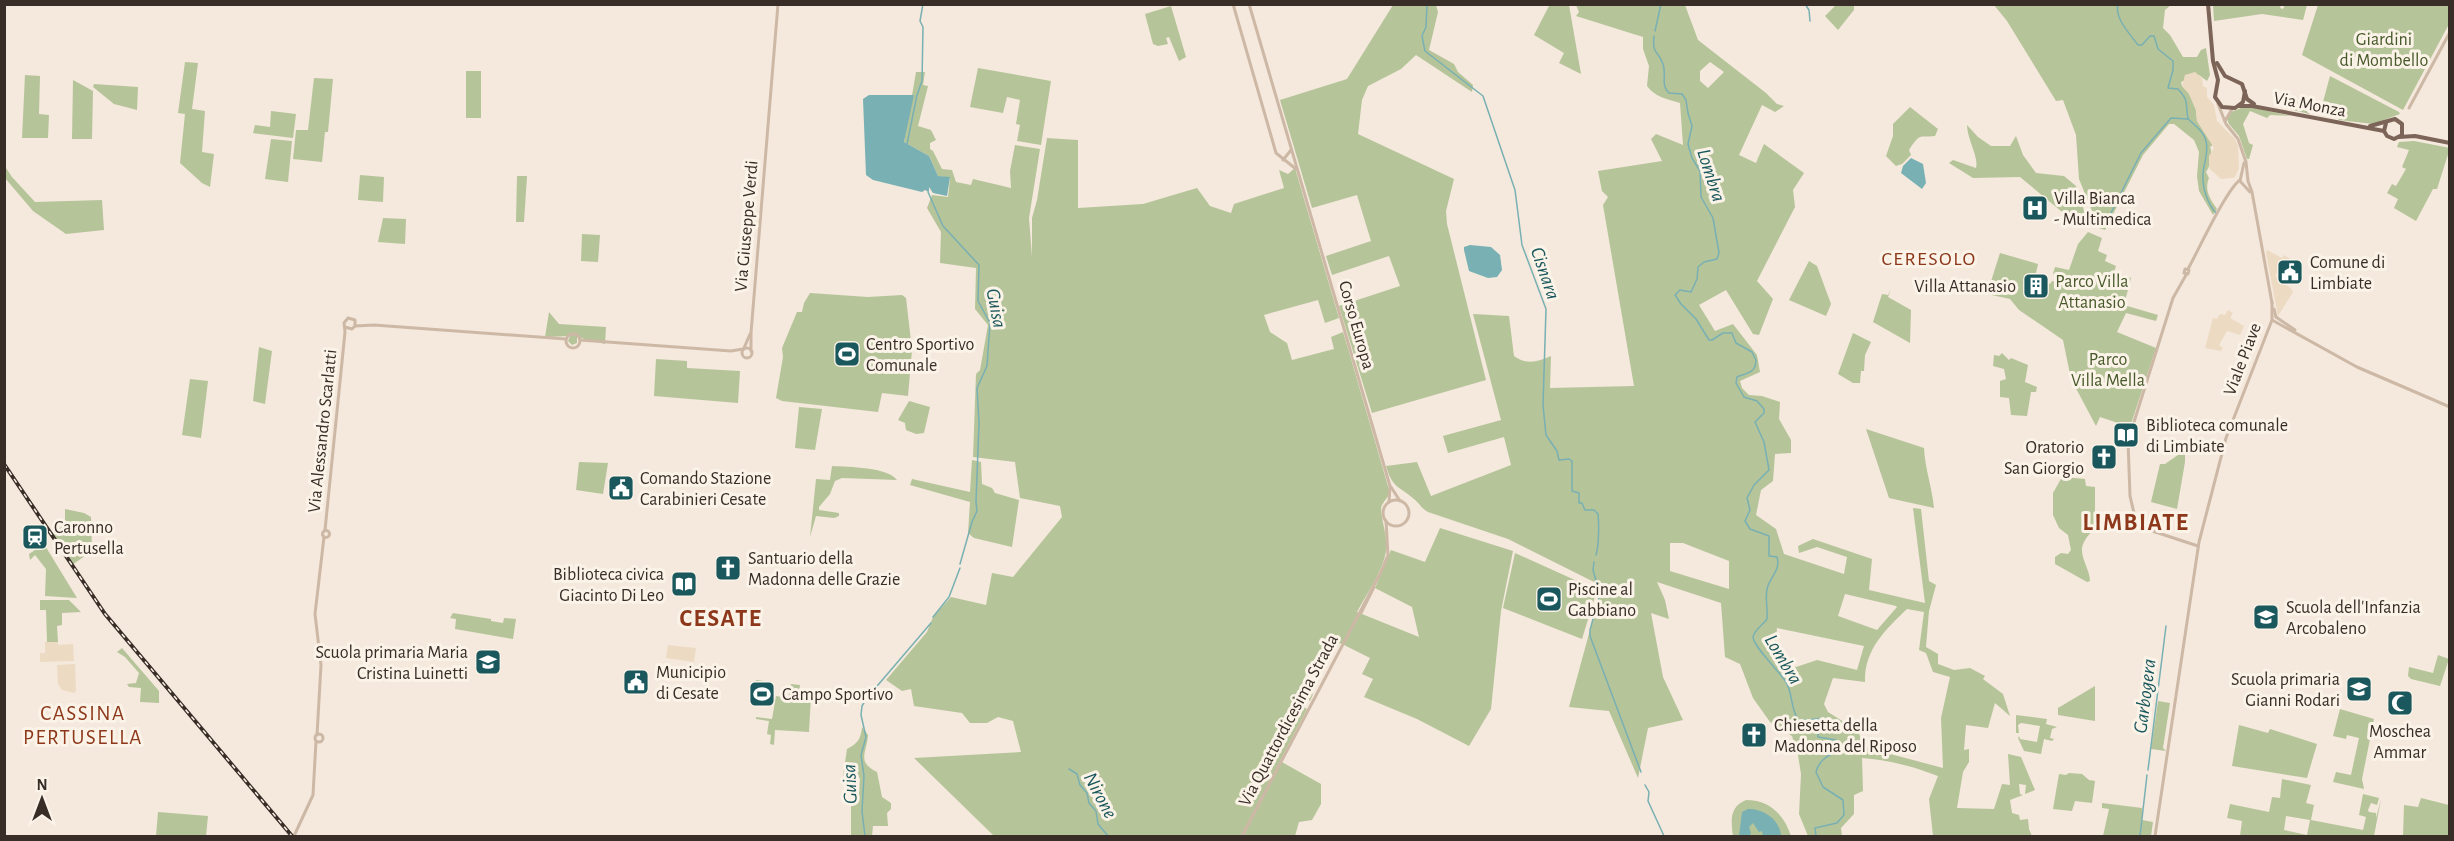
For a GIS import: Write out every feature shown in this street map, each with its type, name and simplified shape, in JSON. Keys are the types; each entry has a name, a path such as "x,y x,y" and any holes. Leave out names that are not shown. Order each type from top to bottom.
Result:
{"main road":[{"path":"2208,4 2213,51 2217,85 2215,94 2222,107 2232,109 2239,106 2244,99 2245,92 2242,84 2225,76 2220,70 2213,51"},
{"path":"2217,85 2224,80 2233,79"},
{"name":"Via Monza","path":"2245,92 2247,99 2261,107"},
{"name":"Via Monza","path":"2239,106 2261,107 2384,130"},
{"path":"2415,136 2403,129 2398,120 2392,119 2386,123 2384,130 2389,138 2415,136 2450,143"},
{"name":"Via Monza","path":"2354,126 2378,126 2386,123"},
{"path":"2398,138 2403,129"}],"street":[{"name":"Via Giuseppe Verdi","path":"752,351 751,333 778,4"},
{"path":"1233,4 1276,153 1283,160 1290,162 1298,171"},
{"name":"Corso Europa","path":"1249,4 1390,486 1400,501"},
{"path":"2409,108 2450,32"},
{"path":"2218,102 2226,123 2237,136 2241,148 2272,302 2273,318 2357,367 2450,407"},
{"path":"2226,123 2226,117 2232,109"},
{"path":"1283,160 1290,153 1290,144"},
{"path":"2242,183 2245,171"},
{"path":"2198,546 2137,526 2130,496 2128,446 2173,298 2186,274 2189,273 2188,269 2234,188 2248,181"},
{"path":"2242,183 2248,188 2252,197"},
{"path":"374,325 354,328 345,327 344,323 346,319 352,318 374,325 557,340 566,341 573,348 580,341"},
{"name":"Viale Piave","path":"2155,837 2198,546 2226,438 2273,318"},
{"path":"354,328 355,320"},
{"name":"Via Alessandro Scarlatti","path":"319,735 317,724 321,665 315,614 325,538 322,533 326,530 345,327"},
{"name":"Via Alessandro Scarlatti","path":"344,340 354,328"},
{"path":"566,341 572,333 578,335 580,341"},
{"name":"Via Giuseppe Verdi","path":"744,348 751,333"},
{"path":"580,341 734,352 749,357 752,351 747,347 734,352"},
{"path":"743,356 744,348"},
{"name":"Corso Europa","path":"1389,502 1390,486"},
{"path":"1388,532 1404,523 1409,516 1408,507 1400,501 1389,502 1383,513 1386,521 1395,526"},
{"name":"Via Quattordicesima Strada","path":"1358,616 1364,610 1388,555 1386,521"},
{"name":"Via Quattordicesima Strada","path":"1242,837 1375,583"},
{"path":"1364,610 1366,600"},
{"path":"294,837 313,795 319,735"},
{"path":"318,742 323,739 319,735"}],"green space":[{"path":"1550,4 1569,5 1581,74 1559,63 1564,53 1534,35"},
{"path":"1837,4 1854,5 1854,10 1838,30 1825,16"},
{"path":"1393,5 1436,5 1438,12 1429,50 1454,64 1458,72 1473,85 1472,92 1416,55 1401,69 1368,86 1362,100 1358,134 1454,179 1446,211 1447,224 1486,380 1372,413 1339,306 1400,286 1389,256 1332,275 1326,256 1371,241 1357,195 1312,208 1280,100 1347,79"},
{"path":"1576,5 1685,5 1698,40 1777,104 1784,106 1775,112 1762,105 1739,155 1756,163 1764,144 1804,173 1793,190 1795,207 1757,281 1773,299 1759,335 1753,334 1726,290 1699,305 1715,331 1733,324 1757,355 1760,372 1740,381 1742,388 1749,395 1762,396 1780,402 1779,419 1791,440 1791,453 1775,454 1773,481 1761,490 1756,515 1776,529 1784,554 1844,574 1847,557 1817,547 1799,553 1798,546 1813,539 1872,559 1869,590 1925,603 1913,508 1921,509 1929,581 1936,585 1929,611 1926,647 1938,654 1938,664 1954,670 1970,668 1985,676 1983,679 2003,694 2010,716 1995,703 1988,728 1966,725 1964,750 1969,749 1969,762 1963,772 1957,808 1994,809 2002,784 2010,785 2008,754 2021,757 2035,790 2025,794 2026,785 2019,784 2020,794 2023,795 2010,800 2012,813 2019,815 2020,820 2028,819 2032,836 1933,836 1929,799 1938,776 1900,764 1862,758 1863,791 1854,795 1854,814 1841,828 1842,836 1808,836 1799,814 1801,774 1792,736 1770,722 1753,698 1740,664 1725,657 1721,603 1657,582 1665,600 1669,619 1651,613 1663,677 1683,720 1648,728 1638,778 1609,711 1569,707 1602,586 1508,539 1428,512 1391,479 1386,466 1417,462 1431,496 1511,465 1504,437 1448,453 1443,436 1501,420 1473,314 1509,316 1514,356 1519,359 1532,362 1551,356 1550,388 1634,386 1603,205 1608,197 1602,191 1598,171 1662,161 1651,139 1656,134 1683,145 1680,103 1658,95 1647,86 1649,66 1643,49 1643,37 1576,16 1579,12","holes":["1710,62 1724,72 1708,88 1700,81 1700,71","1670,543 1683,543 1729,561 1729,589 1670,571","1845,594 1897,607 1877,630 1838,616","1907,609 1924,612 1919,650 1926,653 1933,672 1950,677 1941,718 1943,768 1864,747 1858,731 1828,712 1824,704 1833,678 1865,682 1872,650","1777,628 1864,646 1857,670 1817,660 1787,670 1775,650"]},
{"path":"1994,5 2171,5 2165,10 2163,28 2183,57 2197,57 2201,50 2206,48 2210,75 2207,81 2199,75 2181,82 2189,93 2196,110 2197,121 2213,145 2210,147 2211,160 2206,172 2209,178 2208,194 2217,209 2213,215 2199,191 2197,176 2199,152 2194,140 2174,124 2169,124 2143,155 2105,230 2099,228 2079,179 2076,135 2063,100 2056,101 2007,21"},
{"path":"2213,5 2281,5 2280,8 2283,9 2285,5 2307,5 2303,20 2262,14 2214,21"},
{"name":"Giardini di Mombello","path":"2318,5 2449,5 2449,24 2403,110 2302,55"},
{"path":"1171,6 1186,57 1179,61 1169,37 1166,38 1168,44 1158,46 1153,44 1145,14"},
{"path":"185,62 198,63 192,109 205,111 202,152 214,154 210,187 202,183 180,163 185,114 178,113"},
{"path":"978,68 1051,81 1041,145 1017,141 1020,125 1016,124 1020,100 1007,97 1003,113 970,107"},
{"path":"466,71 481,71 481,118 466,118"},
{"path":"916,72 925,72 923,85 928,86 918,126 931,130 936,140 930,143 930,149 942,169 952,170 956,182 971,185 973,179 1011,188 1010,171 1015,145 1040,149 1029,218 1032,257 1032,218 1047,138 1078,140 1078,208 1143,204 1197,188 1210,206 1231,213 1234,204 1284,188 1279,170 1288,174 1295,168 1339,318 1325,323 1318,300 1264,315 1270,332 1287,343 1292,360 1334,349 1331,337 1343,332 1390,493 1381,508 1387,546 1384,560 1357,612 1419,637 1412,607 1375,588 1391,550 1425,562 1440,528 1513,551 1501,611 1491,709 1469,746 1417,719 1364,697 1373,679 1362,674 1370,658 1340,643 1314,673 1307,671 1301,688 1313,694 1310,701 1300,696 1297,703 1307,709 1280,761 1321,784 1321,804 1312,820 1299,822 1295,836 994,836 914,758 1021,752 1013,721 998,717 987,723 970,723 962,713 914,706 911,689 902,691 886,680 927,632 933,617 951,597 986,605 992,573 1013,577 1062,517 1060,506 1020,498 1015,462 973,457 976,374 980,370 988,325 975,309 976,268 940,263 941,232 927,208 932,195 948,197 950,178 938,176 929,156 904,142"},
{"path":"25,75 40,76 39,114 49,115 48,138 22,138"},
{"path":"2330,76 2400,114 2373,124 2339,120 2337,117 2341,115 2327,108 2329,104 2323,102"},
{"path":"314,78 333,79 328,132 325,132 322,162 293,159 296,130 308,130"},
{"path":"73,80 93,91 92,139 72,139"},
{"path":"94,84 138,87 137,110 114,104 93,87"},
{"path":"2285,94 2299,102 2302,97 2317,102 2309,114 2286,108 2282,104"},
{"path":"2246,106 2291,116 2270,115 2267,118 2250,111 2243,124 2249,143 2253,145 2249,159 2247,159 2239,136 2227,119 2231,112"},
{"path":"1910,107 1938,129 1935,136 1918,138 1909,150 1911,155 1902,164 1896,166 1886,156 1893,136 1893,124"},
{"path":"271,111 296,114 293,138 253,133 255,125 270,127"},
{"path":"1967,125 1991,146 2010,146 2016,136 2023,155 2036,173 2064,176 2076,186 2087,220 2083,223 2073,221 2020,177 1973,178 1949,163 1953,160 1976,168 1976,159"},
{"path":"271,139 292,141 288,182 265,179"},
{"path":"2414,141 2450,148 2437,189 2433,189 2416,221 2394,208 2398,199 2387,193 2392,184 2396,186 2406,169 2402,167 2409,150 2397,147 2399,142"},
{"path":"4,165 35,202 102,200 104,230 66,234 33,211 5,178"},
{"path":"360,175 384,177 383,202 358,200"},
{"path":"517,176 527,176 524,222 516,222"},
{"path":"383,218 406,219 405,244 378,242"},
{"path":"2088,232 2102,238 2098,251 2107,255 2105,261 2116,266 2114,272 2131,278 2124,305 2158,315 2156,321 2126,313 2117,332 2156,348 2130,427 2100,417 2096,426 2071,379 2063,340 2019,310 2010,299 1987,294 2000,253 2038,264 2032,291 2047,295 2049,291 2038,288 2040,282 2059,283 2060,276 2053,274 2055,267 2069,270 2078,244"},
{"path":"582,234 600,235 598,262 581,261"},
{"path":"1809,261 1817,266 1831,304 1826,316 1789,300"},
{"path":"1891,289 1888,297 1911,310 1910,343 1873,322 1882,294 1888,295"},
{"name":"Centro Sportivo Comunale","path":"810,293 868,297 902,295 906,298 912,350 908,396 882,393 878,412 782,401 776,398 783,357 782,348 797,312 802,312"},
{"path":"549,312 559,324 606,327 605,344 577,337 577,343 572,345 568,341 570,336 545,337"},
{"path":"1853,333 1871,342 1865,355 1864,371 1861,371 1860,383 1853,383 1838,374"},
{"path":"259,347 272,351 265,404 253,401"},
{"path":"2002,353 2009,360 2011,358 2028,365 2025,382 2037,387 2036,392 2031,392 2027,416 2011,415 2009,398 2000,397 2000,381 2006,379 2004,369 1993,366 1994,355 1999,356"},
{"path":"656,359 687,361 687,368 740,371 738,403 654,396"},
{"path":"190,379 208,381 201,438 182,435"},
{"path":"909,401 930,407 924,433 916,434 906,430 905,423 898,420"},
{"path":"799,407 822,409 815,450 795,448"},
{"path":"1866,429 1924,448 1934,508 1889,498"},
{"path":"2185,450 2177,509 2151,502 2160,464 2165,464"},
{"path":"972,460 981,462 982,484 992,488 995,493 1019,500 1012,547 974,538 968,533 970,502 910,485 912,479 970,492"},
{"path":"579,462 608,463 603,494 576,490"},
{"path":"832,466 877,470 897,480 842,478 835,481 830,494 819,510 839,513 839,516 834,518 816,516 810,537 816,479 830,480"},
{"path":"2062,477 2085,479 2086,486 2095,487 2095,518 2099,521 2082,547 2090,581 2087,582 2055,564 2055,557 2061,553 2068,554 2071,550 2068,535 2059,528 2053,515 2053,493"},
{"path":"65,509 91,517 92,551 72,565 51,533 65,525"},
{"path":"44,544 77,598 45,596 46,569 35,555 30,560 29,554"},
{"name":"Piscine al Gabbiano","path":"1515,553 1597,590 1582,639 1503,608"},
{"path":"40,600 69,600 81,612 62,613 62,625 57,626 58,642 47,642 46,610 40,610"},
{"path":"453,613 503,623 504,618 516,619 513,639 455,629 456,619 450,618"},
{"path":"122,648 159,691 159,703 140,702 141,688 129,687 127,684 136,683 139,673 125,657 117,652"},
{"path":"2438,655 2449,659 2440,686 2411,679 2408,676 2409,667 2433,673"},
{"name":"Campo Sportivo","path":"756,680 772,682 769,707 752,705"},
{"path":"791,684 800,685 799,693 811,696 809,732 775,730 774,745 770,744 771,735 767,734 769,721 756,719 756,717 772,719 776,696 788,698"},
{"path":"2095,686 2095,721 2058,715 2058,708"},
{"path":"2158,701 2170,703 2163,748 2166,751 2151,749"},
{"path":"2340,709 2374,719 2362,779 2364,789 2333,782 2336,772 2351,775 2359,738 2347,735 2346,739 2333,736"},
{"path":"2016,715 2047,719 2046,724 2057,727 2052,729 2050,738 2054,739 2052,741 2044,739 2041,754 2024,751 2018,738 2019,736 2020,739 2037,742 2040,726 2021,723 2018,725 2019,733 2016,733"},
{"path":"2239,725 2268,733 2270,729 2317,744 2307,778 2232,766"},
{"path":"862,727 868,735 865,760 877,772 882,797 891,803 891,809 887,813 888,826 873,826 872,836 851,836 851,806 859,794 860,778 843,776 847,749 858,741"},
{"path":"2059,774 2082,774 2089,780 2095,781 2092,803 2075,801 2072,811 2053,809"},
{"path":"2282,779 2311,785 2306,803 2314,805 2311,820 2363,830 2366,817 2359,815 2363,794 2379,798 2377,805 2371,803 2368,810 2376,813 2376,818 2381,799 2374,836 2240,836 2242,821 2227,818 2230,804 2269,812 2272,797 2280,798","holes":["2286,816 2310,820 2307,835 2284,830"]},
{"path":"2421,798 2449,805 2449,836 2403,836 2404,805 2418,807"},
{"path":"1746,800 1762,803 1775,810 1791,836 1733,836 1732,815 1737,806"},
{"path":"2102,803 2142,808 2142,820 2153,822 2151,836 2103,836 2109,809 2102,808"},
{"path":"158,812 208,816 206,836 156,836"}],"shaded area":[{"path":"2195,72 2202,78 2203,86 2207,88 2207,97 2214,105 2217,121 2238,145 2239,168 2235,177 2221,179 2209,168 2209,156 2214,148 2197,121 2196,110 2189,94 2182,86 2185,75"},
{"path":"2267,250 2282,258 2284,255 2293,261 2286,259 2283,262 2281,268 2284,275 2275,274 2277,279 2291,288 2293,292 2278,316 2266,253"},
{"path":"2228,310 2233,313 2230,318 2244,326 2240,335 2227,331 2219,345 2223,348 2221,351 2205,348 2213,318 2217,319 2220,314 2225,315"},
{"path":"45,642 58,642 58,645 73,644 74,661 40,662 40,653 45,653"},
{"path":"668,645 696,648 694,662 666,658"},
{"path":"75,664 76,691 74,693 62,690 58,684 57,665"}],"water":[{"path":"869,95 914,95 904,142 929,156 938,176 950,177 947,196 933,193 929,187 929,192 925,190 922,192 873,180 866,175 863,99"},
{"path":"1911,158 1923,164 1926,183 1922,189 1901,173 1903,166"},
{"path":"1470,245 1491,247 1500,255 1502,270 1497,277 1488,278 1469,271 1464,247"},
{"path":"1754,809 1770,816 1780,829 1781,835 1763,836 1762,831 1759,832 1753,823 1749,827 1751,833 1749,836 1739,836 1742,812"}],"waterway":[{"name":"Guisa","path":"907,144 922,81 923,27 920,21 923,4"},
{"name":"Cisnara","path":"1427,4 1426,27 1422,36 1425,51 1483,96 1515,190 1522,245 1546,309 1543,405 1546,435 1557,451 1559,460 1572,461 1572,491 1579,493 1579,503 1582,503 1585,510 1594,510 1598,514 1596,555"},
{"name":"Lombra","path":"1655,31 1661,4"},
{"path":"1805,4 1809,10 1810,21"},
{"name":"Garbogera","path":"2118,4 2120,20 2138,45 2142,45 2150,36 2154,36 2158,49 2173,61 2168,88 2178,89 2182,93 2186,100 2188,119 2205,138 2207,150 2203,184 2208,200 2216,213"},
{"name":"Lombra","path":"1654,36 1655,50 1664,68 1666,90 1669,93 1682,94 1686,100 1692,126 1688,144 1692,158 1700,171 1701,197 1713,218 1719,253 1717,259 1704,262 1698,267 1697,279 1691,292 1680,290 1675,295 1696,319 1709,340 1723,333 1732,333 1736,343 1752,352 1756,360 1753,370 1737,377 1736,383 1744,397 1757,401 1764,409 1764,413 1755,422 1764,442 1769,470 1754,485 1747,498 1750,510 1745,521 1750,529 1769,536 1769,556 1777,557 1778,566 1767,589 1767,619 1755,632 1754,641 1786,682 1799,721 1825,718 1826,729 1818,733 1818,737 1836,740 1839,743 1838,752 1824,759 1816,772 1823,787 1843,800 1844,815 1837,823 1815,828 1816,836"},
{"path":"2104,227 2141,153 2171,118 2188,119"},
{"name":"Guisa","path":"928,192 943,226 979,265 978,301 990,323 987,366 977,388 979,423 977,511 960,564"},
{"name":"Cisnara","path":"1594,562 1593,570 1597,584"},
{"name":"Guisa","path":"933,617 949,597 960,568"},
{"name":"Cisnara","path":"1601,590 1590,636 1641,772"},
{"name":"Guisa","path":"872,692 931,623"},
{"name":"Garbogera","path":"2148,770 2166,626"},
{"name":"Guisa","path":"865,836 862,811 864,776 861,755 866,737 861,715 862,706 868,696"},
{"name":"Nirone","path":"1069,769 1077,774 1080,785 1087,793 1089,803 1096,811 1098,824 1108,836"},
{"name":"Garbogera","path":"2140,836 2147,775"},
{"name":"Cisnara","path":"1645,785 1649,792 1648,801 1664,836"}],"railway":[{"path":"4,464 105,614 292,836"}],"place":[{"name":"Villa Bianca - Multimedica","path":"2035,208"},
{"name":"Comune di Limbiate","path":"2290,272"},
{"name":"Villa Attanasio","path":"2036,286"},
{"name":"Centro Sportivo Comunale","path":"847,354"},
{"name":"Biblioteca comunale di Limbiate","path":"2126,435"},
{"name":"Oratorio San Giorgio","path":"2104,457"},
{"name":"Comando Stazione Carabinieri Cesate","path":"621,488"},
{"name":"Caronno Pertusella","path":"35,537"},
{"name":"Santuario della Madonna delle Grazie","path":"728,568"},
{"name":"Biblioteca civica Giacinto Di Leo","path":"684,584"},
{"name":"Piscine al Gabbiano","path":"1549,599"},
{"name":"Scuola dell'Infanzia Arcobaleno","path":"2266,617"},
{"name":"Scuola primaria Maria Cristina Luinetti","path":"488,662"},
{"name":"Municipio di Cesate","path":"636,682"},
{"name":"Scuola primaria Gianni Rodari","path":"2359,689"},
{"name":"Campo Sportivo","path":"762,694"},
{"name":"Moschea Ammar","path":"2400,703"},
{"name":"Chiesetta della Madonna del Riposo","path":"1754,735"}],"district":[{"name":"CERESOLO","path":"1929,258"},
{"name":"LIMBIATE","path":"2136,522"},
{"name":"CESATE","path":"721,618"},
{"name":"CASSINA PERTUSELLA","path":"83,725"}],"park label":[{"name":"Parco Villa Attanasio","path":"2092,291"},
{"name":"Parco Villa Mella","path":"2108,370"}]}
